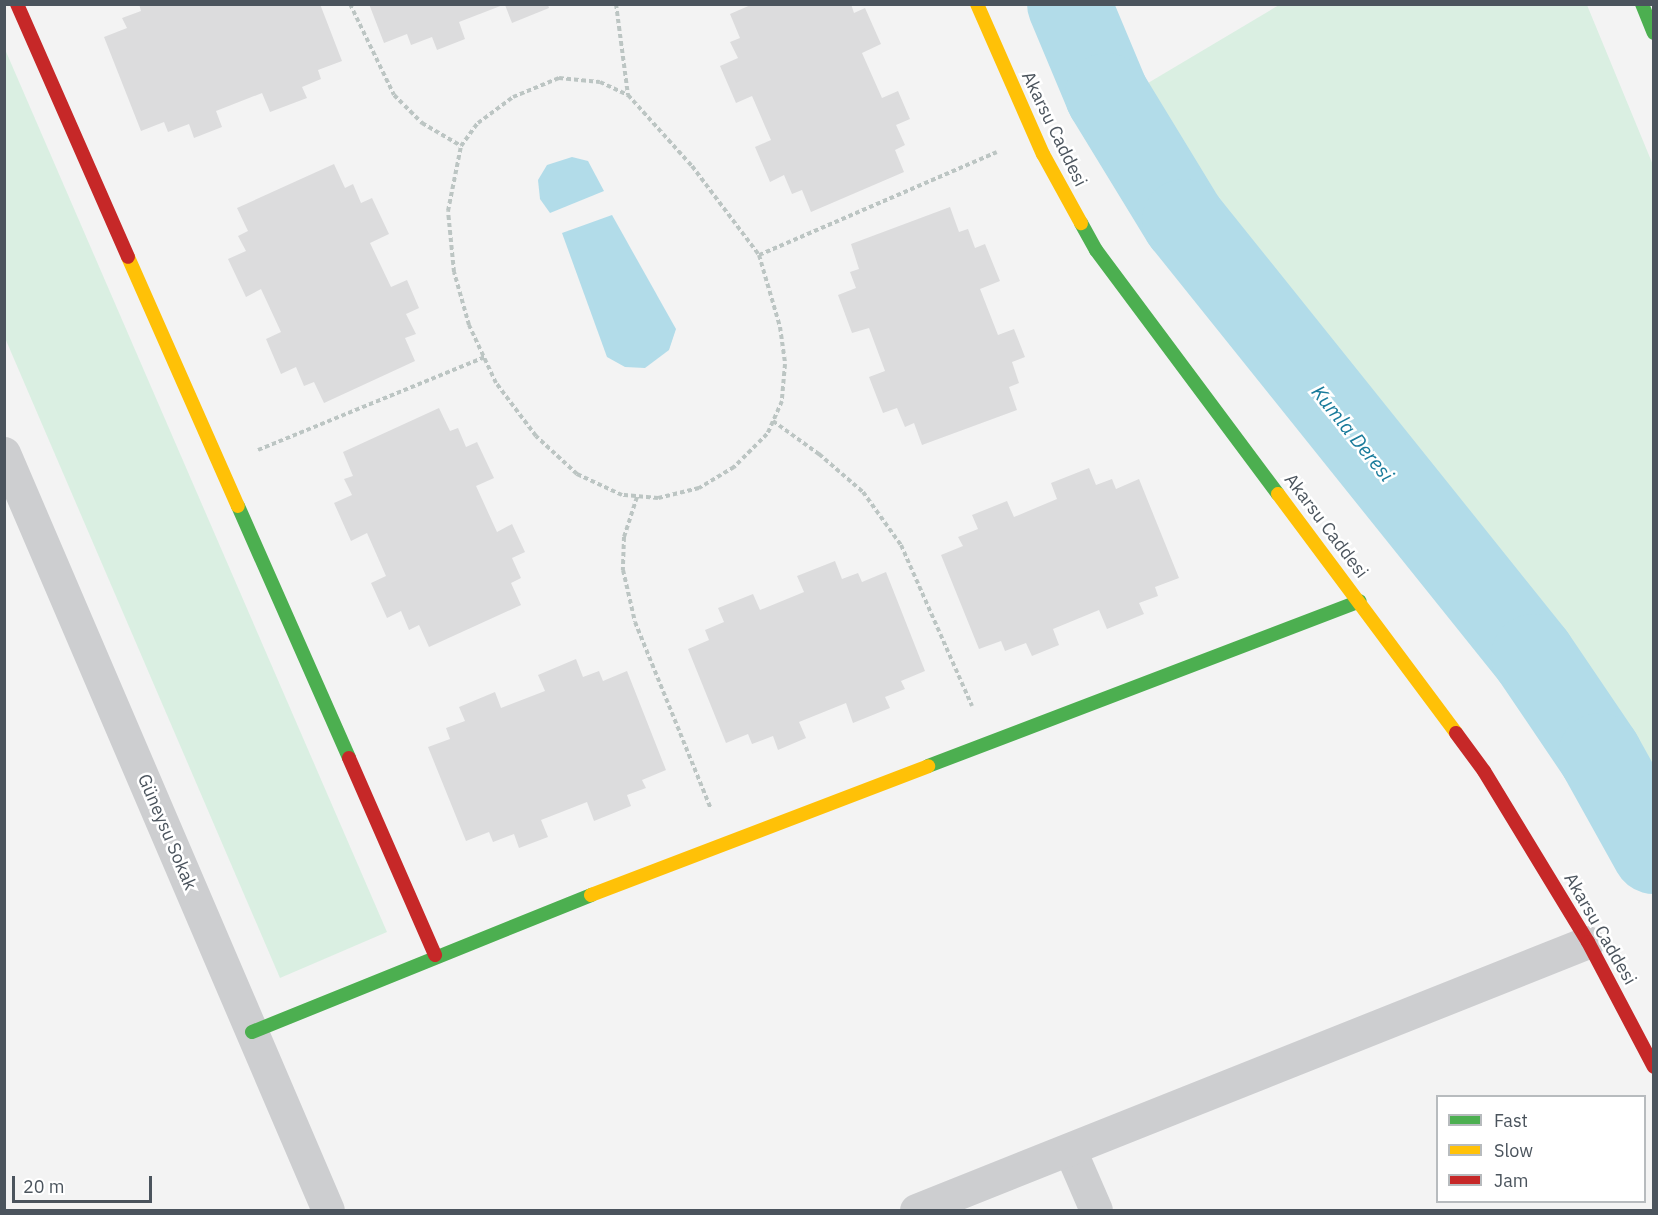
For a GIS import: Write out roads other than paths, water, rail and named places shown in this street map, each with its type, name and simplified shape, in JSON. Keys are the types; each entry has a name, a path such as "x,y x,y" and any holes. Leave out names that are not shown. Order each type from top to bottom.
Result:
{"main road":[{"path":"17,4 435,955"},
{"name":"Akarsu Caddesi","path":"977,4 1043,154 1096,250 1360,601 1484,771 1588,942 1644,1042 1653,1067"},
{"path":"1642,4 1653,33"},
{"path":"252,1032 435,955 1360,601"}],"street":[{"name":"Güneysu Sokak","path":"4,453 328,1210"},
{"path":"916,1210 1588,942"},
{"path":"1070,1150 1096,1210"}],"water":[{"path":"572,157 588,161 604,191 550,213 540,199 538,180 547,165"},
{"path":"612,215 676,329 669,350 645,368 625,367 607,357 562,233"}],"waterway":[{"name":"Kumla Deresi","path":"1069,4 1107,95 1184,221 1533,656 1600,755 1654,852"}]}
